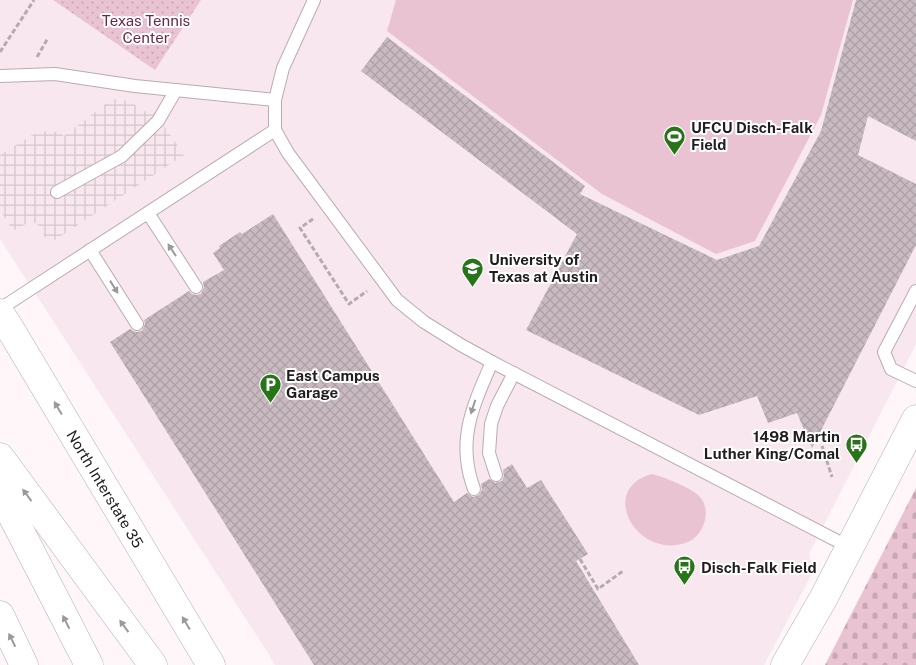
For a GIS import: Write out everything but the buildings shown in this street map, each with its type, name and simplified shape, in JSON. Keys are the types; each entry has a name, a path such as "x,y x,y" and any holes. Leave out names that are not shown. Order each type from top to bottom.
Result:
{"main road":[{"name":"North Interstate 35","path":"0,313 211,665"},
{"path":"785,665 823,599 916,419"},
{"path":"0,458 153,665"},
{"path":"0,492 89,665"},
{"path":"0,615 24,665"}],"lane":[{"path":"314,0 283,68 275,100 275,130 288,153 397,300 424,322 461,346 849,547"},
{"path":"0,76 55,74 135,86 275,100"},
{"path":"57,192 122,156 158,121 176,90"},
{"path":"0,308 275,130"},
{"path":"148,213 196,287"},
{"path":"90,250 137,324"},
{"path":"916,291 884,352 891,369 916,381"},
{"path":"474,489 466,458 466,432 474,405 492,362"},
{"path":"496,475 489,453 491,424 497,406 514,373"}],"path":[{"path":"0,52 34,0"},
{"path":"313,219 300,228 349,304 368,290"},
{"path":"822,446 832,477"},
{"path":"580,559 598,589 623,572"}],"shaded area":[{"name":"University of Texas at Austin","path":"0,0 916,0 916,344 809,554 813,572 764,665 275,665 0,239"},
{"path":"112,99 129,101 149,114 153,110 184,155 49,244 37,224 31,221 13,231 0,210 0,155 32,135 46,131 59,132 64,136"}],"green space":[{"name":"Texas Tennis Center","path":"53,0 201,0 155,70"},
{"name":"UFCU Disch-Falk Field","path":"396,0 853,0 821,115 755,241 716,254 602,194 387,31"},
{"path":"652,474 691,490 704,502 706,515 702,528 694,539 670,545 653,542 640,533 630,521 626,507 627,494 635,482"},
{"path":"916,488 916,665 825,665"}],"place":[{"name":"UFCU Disch-Falk Field","path":"675,155"},
{"name":"University of Texas at Austin","path":"473,287"},
{"name":"East Campus Garage","path":"270,403"},
{"name":"1498 Martin Luther King/Comal","path":"856,464"},
{"name":"Disch-Falk Field","path":"685,586"}]}
